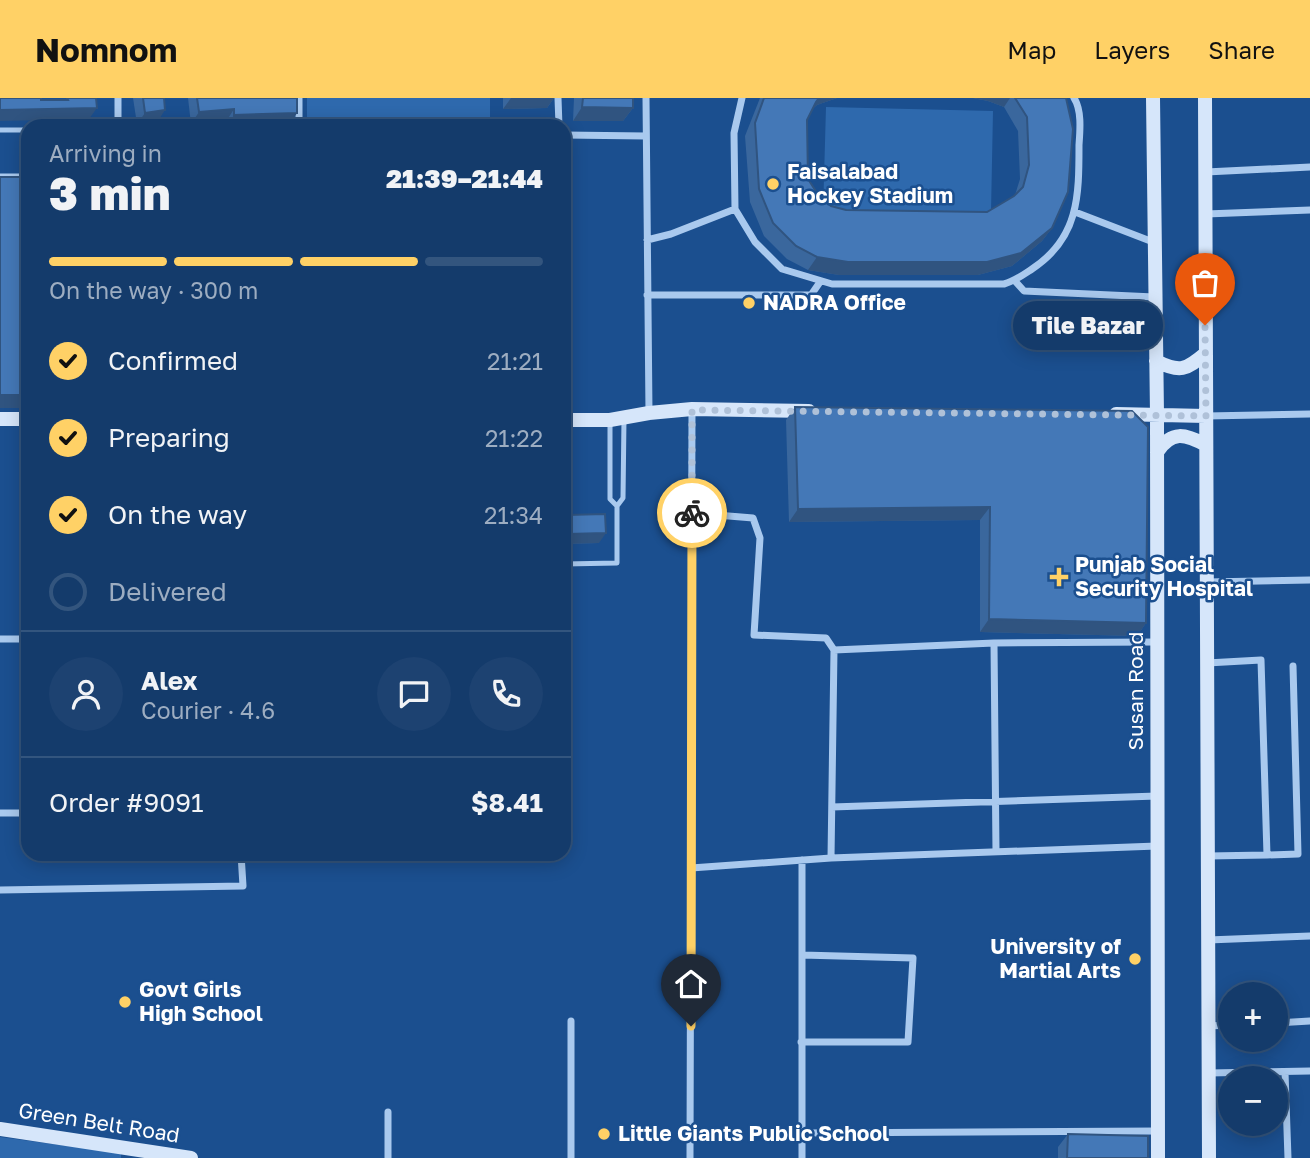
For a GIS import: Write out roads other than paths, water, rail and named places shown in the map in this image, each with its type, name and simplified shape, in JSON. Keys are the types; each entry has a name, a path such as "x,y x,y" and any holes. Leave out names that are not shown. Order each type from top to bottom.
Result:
{"street":[{"path":"118,98 118,119"},
{"path":"299,98 299,119"},
{"path":"558,98 559,119"},
{"path":"646,98 649,413"},
{"path":"742,98 734,134 735,209 755,242 782,269 832,284 1004,284 1015,281 1044,262 1061,242 1075,212 1079,187 1078,99"},
{"name":"Susan Road","path":"1153,98 1157,414 1158,1158"},
{"path":"1205,98 1209,1158"},
{"path":"571,135 646,136"},
{"path":"1205,172 1310,167"},
{"path":"647,240 671,234 735,209"},
{"path":"1205,214 1310,210"},
{"path":"1075,212 1153,242"},
{"path":"1015,281 1024,291 1154,297"},
{"path":"647,295 811,295 820,282"},
{"path":"1156,361 1180,370 1192,365 1206,353"},
{"path":"690,1158 692,410"},
{"path":"571,420 617,419 649,413 692,410 829,411"},
{"path":"1102,414 1310,414"},
{"path":"0,419 21,419"},
{"path":"1157,452 1164,441 1177,435 1192,437 1206,445"},
{"path":"692,513 753,518 760,538 754,635 826,638 834,650 831,858"},
{"path":"1207,582 1310,580"},
{"path":"0,639 21,639"},
{"path":"834,650 994,643 1157,642"},
{"path":"994,643 996,852"},
{"path":"1207,663 1261,660 1268,855"},
{"path":"1208,856 1298,854 1293,666"},
{"path":"832,807 1157,796"},
{"path":"0,813 21,813"},
{"path":"691,867 831,858 1157,846"},
{"path":"802,860 802,1158"},
{"path":"0,890 243,886 241,861"},
{"path":"1208,940 1310,936"},
{"path":"802,955 913,958 908,1042 802,1042"},
{"path":"571,1021 571,1158"},
{"path":"1288,1022 1310,1021"},
{"path":"1208,1026 1218,1026"},
{"path":"1288,1072 1310,1071"},
{"path":"1208,1073 1218,1073"},
{"path":"387,1112 388,1158"},
{"name":"Green Belt Road","path":"0,1129 130,1153 191,1158"},
{"path":"802,1133 1157,1132"},
{"path":"1287,1136 1288,1158"}],"lane":[{"path":"0,130 21,130"},
{"path":"0,176 21,176"},
{"path":"571,564 617,563 617,506 622,498 617,419"},
{"path":"617,419 610,499 617,506"}],"place":[{"name":"Faisalabad Hockey Stadium","path":"773,184"},
{"name":"NADRA Office","path":"749,303"},
{"name":"Tile Bazar","path":"1205,325"},
{"name":"Punjab Social Security Hospital","path":"1059,577"},
{"name":"University of Martial Arts","path":"1135,959"},
{"name":"Govt Girls High School","path":"125,1002"},
{"name":"Little Giants Public School","path":"604,1134"}]}
